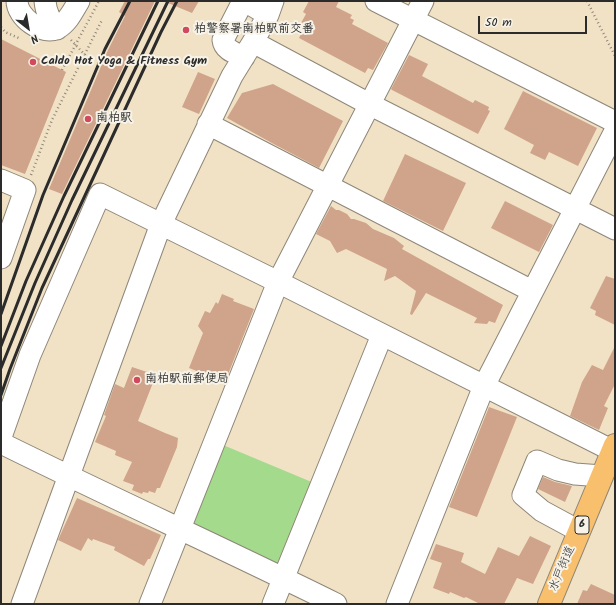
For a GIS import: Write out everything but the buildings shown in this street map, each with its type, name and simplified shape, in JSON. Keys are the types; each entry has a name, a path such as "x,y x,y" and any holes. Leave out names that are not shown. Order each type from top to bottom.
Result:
{"highway":[{"name":"水戸街道","path":"549,604 614,449"}],"street":[{"path":"46,1 46,11 64,34"},
{"path":"64,34 66,21 79,1"},
{"path":"376,1 615,122"},
{"path":"150,604 278,282 423,1"},
{"path":"22,604 161,224 232,76 248,50 270,8 244,3 223,40 226,48 248,50 369,104 615,229"},
{"path":"11,5 29,22 41,28 64,34"},
{"path":"208,124 532,291"},
{"path":"397,604 484,386 615,131"},
{"path":"1,180 24,190 1,258"},
{"path":"1,437 30,355 100,194 484,386 614,449"},
{"path":"272,604 382,335"},
{"path":"1,443 181,528 336,604"},
{"path":"579,531 542,511 523,495 537,461 558,470 574,474 602,476"}],"path":[{"path":"62,70 99,1"},
{"path":"587,1 615,56"},
{"path":"24,190 52,120 102,20"},
{"path":"64,34 85,55"}],"green space":[{"path":"223,445 314,483 283,564 275,567 194,528 191,520"}],"railway":[{"path":"1,314 43,195 105,49 130,1"},
{"path":"1,346 26,281 64,196 158,1"},
{"path":"1,368 35,283 72,200 168,1"},
{"path":"1,395 42,288 161,32 177,1"}],"place":[{"name":"柏警察署南柏駅前交番","path":"186,30"},
{"name":"Caldo Hot Yoga & Fitness Gym","path":"33,62"},
{"name":"南柏駅","path":"88,119"},
{"name":"南柏駅前郵便局","path":"137,380"}]}
